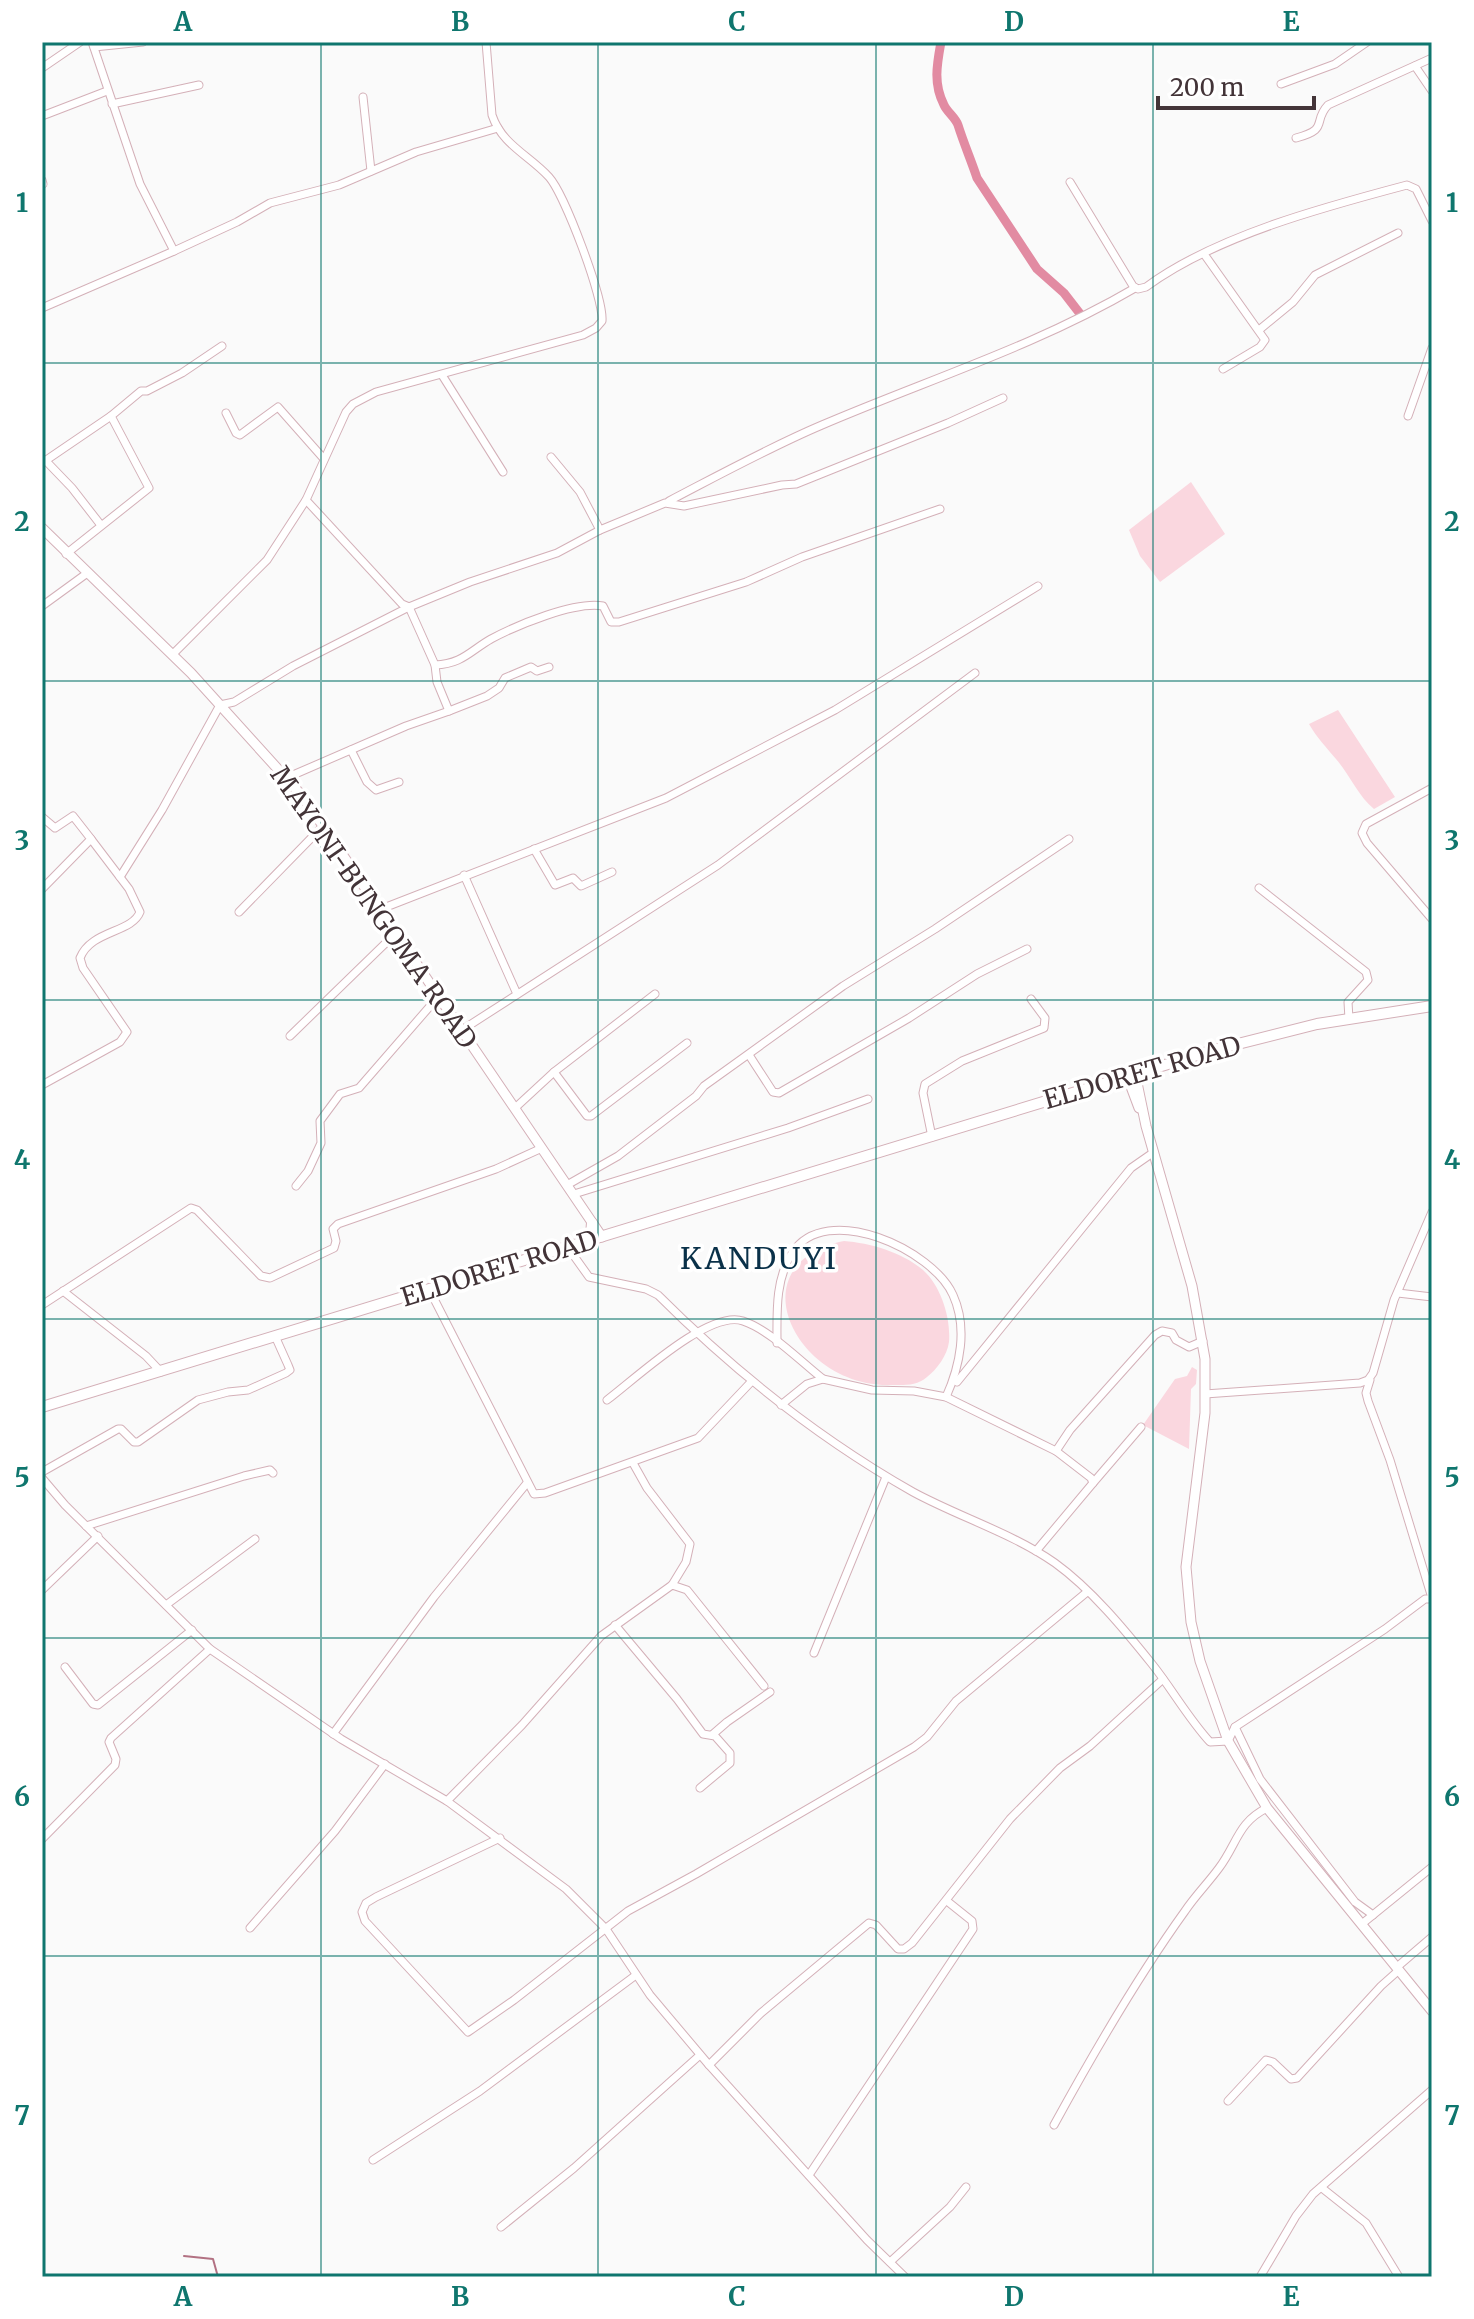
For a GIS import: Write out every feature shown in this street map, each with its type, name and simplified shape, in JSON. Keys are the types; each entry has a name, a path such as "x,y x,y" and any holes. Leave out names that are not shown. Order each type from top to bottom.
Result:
{"highway":[{"name":"ELDORET ROAD","path":"42,1407 1229,1046 1349,1019 1432,1006"},
{"path":"585,1243 591,1234 592,1223"}],"main road":[{"name":"MAYONI-BUNGOMA ROAD","path":"42,528 172,655 286,778 381,909 577,1198"},
{"path":"1132,1077 1182,1243 1203,1341 1205,1394 1186,1586 1200,1661 1228,1741 1267,1808 1328,1873 1432,2011"},
{"path":"577,1198 592,1223 605,1236"},
{"path":"577,1198 605,1236"}],"street":[{"path":"42,68 80,42"},
{"path":"143,42 93,44 140,184 174,251"},
{"path":"172,655 267,560 306,500 340,422 353,404 376,392 583,335 602,321 601,302 561,194 547,175 506,141 492,115 486,42"},
{"path":"1281,84 1335,64 1367,42"},
{"path":"1296,138 1316,131 1325,107 1432,58"},
{"path":"1415,66 1432,91"},
{"path":"112,104 199,85"},
{"path":"42,116 107,91"},
{"path":"363,97 371,171"},
{"path":"42,308 237,222 270,203 328,188 416,152 498,128"},
{"path":"1070,182 1135,288"},
{"path":"120,877 162,810 220,705 234,702 293,666 409,607 470,582 557,553 600,530 665,503 782,443 948,373 993,358 1077,320 1135,288 1146,287 1175,266 1273,224 1407,185 1416,189 1432,220"},
{"path":"1259,330 1293,302 1315,275 1398,233"},
{"path":"1204,254 1265,340 1264,344 1223,369"},
{"path":"100,524 72,488 44,462 111,416 141,391 147,391 182,373 222,346"},
{"path":"1408,416 1432,348"},
{"path":"442,375 503,472"},
{"path":"665,503 684,506 796,484 1003,398"},
{"path":"226,413 240,435 278,407 324,459"},
{"path":"66,554 149,485 111,416"},
{"path":"551,457 580,492 600,530"},
{"path":"306,500 402,604 409,607 435,665 437,682 449,711"},
{"path":"435,665 465,658 500,635 586,605 603,606 611,622 619,622 746,582 802,557 940,509"},
{"path":"42,606 86,574"},
{"path":"381,909 646,808 835,710 1038,586"},
{"path":"286,778 406,726 487,696 499,688 505,678 514,674 531,667 537,671 549,667"},
{"path":"462,1030 718,865 975,673"},
{"path":"351,750 371,787 376,790 399,782"},
{"path":"1432,788 1366,824 1362,833 1367,843 1432,919"},
{"path":"42,817 55,828 73,816 120,877 139,908 139,917 92,941 84,948 80,958 83,968 125,1026 126,1037 42,1085"},
{"path":"239,912 323,826"},
{"path":"42,889 91,839"},
{"path":"567,1185 630,1147 696,1096 704,1086 843,986 1069,839"},
{"path":"534,849 555,885 573,878 581,886 612,872"},
{"path":"464,875 517,994"},
{"path":"1259,888 1366,972 1368,980 1348,1002 1349,1019"},
{"path":"290,1036 396,933"},
{"path":"749,1055 773,1092 779,1093 909,1018 977,974 1027,949"},
{"path":"515,1108 554,1072 655,994"},
{"path":"296,1186 308,1171 321,1143 319,1123 325,1113 340,1094 359,1088 438,997"},
{"path":"932,1137 923,1093 925,1084 962,1061 1044,1028 1045,1018 1031,999"},
{"path":"554,1072 587,1116 591,1116 687,1043"},
{"path":"577,1198 868,1099"},
{"path":"42,1305 191,1208 197,1210 261,1276 276,1277 334,1248 333,1229 338,1224 496,1169 542,1148"},
{"path":"946,1397 1085,1221 1131,1168 1154,1152"},
{"path":"569,1249 589,1277 646,1289 658,1295 751,1382 857,1460 932,1502 1057,1564 1114,1619 1210,1742 1217,1744 1228,1741 1235,1727 1385,1629 1425,1599 1432,1598 1366,1393 1398,1293 1432,1212"},
{"path":"777,1343 778,1293 783,1273 799,1244 827,1231 873,1235 928,1265 945,1281 953,1296 959,1318 959,1359 946,1397"},
{"path":"429,1289 534,1494 539,1495 633,1463 698,1438 751,1382"},
{"path":"63,1291 146,1356 161,1372"},
{"path":"1398,1293 1432,1297"},
{"path":"607,1400 696,1333 733,1319 759,1329 823,1379 872,1390 914,1391 946,1397 1056,1451 1091,1478 1093,1483"},
{"path":"1056,1451 1070,1430 1155,1335 1162,1331 1172,1333 1176,1340 1189,1347 1203,1341"},
{"path":"42,1472 118,1429 138,1442 198,1400 248,1390 286,1373 290,1370 275,1336"},
{"path":"1205,1394 1360,1383 1371,1378"},
{"path":"781,1405 807,1384 823,1379"},
{"path":"1036,1551 1141,1427"},
{"path":"447,1801 522,1725 601,1636 672,1585 686,1562 690,1544 647,1488 633,1463"},
{"path":"86,1526 244,1476 270,1470 273,1473"},
{"path":"814,1653 886,1477"},
{"path":"42,1478 210,1649 333,1734 447,1801 566,1889 606,1929 636,1975 700,2055 905,2277"},
{"path":"333,1734 434,1597 527,1483"},
{"path":"42,1590 98,1536"},
{"path":"166,1605 255,1539"},
{"path":"672,1585 687,1590 767,1689 712,1735"},
{"path":"500,1838 376,1897 362,1909 363,1919 466,2031 472,2031 651,1896 696,1874 914,1747 927,1737 956,1701 1087,1592"},
{"path":"615,1625 703,1734 712,1735 730,1753 732,1760 700,1788"},
{"path":"65,1667 93,1704 98,1705 192,1630"},
{"path":"42,1839 115,1765 116,1759 109,1742 111,1738 210,1649"},
{"path":"709,2065 743,2028 869,1923 876,1925 898,1949 912,1943 1010,1819 1163,1679"},
{"path":"1235,1727 1260,1779 1328,1873 1355,1902 1373,1915"},
{"path":"250,1928 335,1831 385,1764"},
{"path":"1054,2125 1101,2039 1182,1915 1220,1867 1245,1823 1267,1808"},
{"path":"1363,1923 1432,1867"},
{"path":"809,2175 973,1929 972,1921 947,1901"},
{"path":"1228,2101 1266,2060 1273,2062 1291,2079 1297,2078 1398,1968 1432,1937"},
{"path":"373,2160 489,2085 636,1975"},
{"path":"501,2227 574,2168 700,2055"},
{"path":"1260,2277 1296,2216 1313,2194 1432,2090"},
{"path":"890,2262 950,2207 966,2187"},
{"path":"1322,2188 1366,2223 1399,2277"}],"shaded area":[{"path":"1191,482 1225,534 1160,582 1140,556 1129,530"},
{"path":"1338,710 1395,797 1374,809 1309,724"},
{"path":"844,1241 896,1253 923,1270 940,1293 949,1342 941,1362 923,1380 902,1385 859,1381 829,1368 806,1348 791,1324 785,1298 791,1274 810,1254"},
{"path":"1192,1367 1197,1370 1196,1384 1191,1389 1189,1449 1143,1425 1175,1379 1187,1376"}],"waterway":[{"path":"941,42 937,66 938,89 945,108 958,125 977,178 1037,269 1064,293 1081,315"},
{"path":"184,2256 213,2259 218,2277"}],"district":[{"name":"KANDUYI","path":"759,1258"}]}
